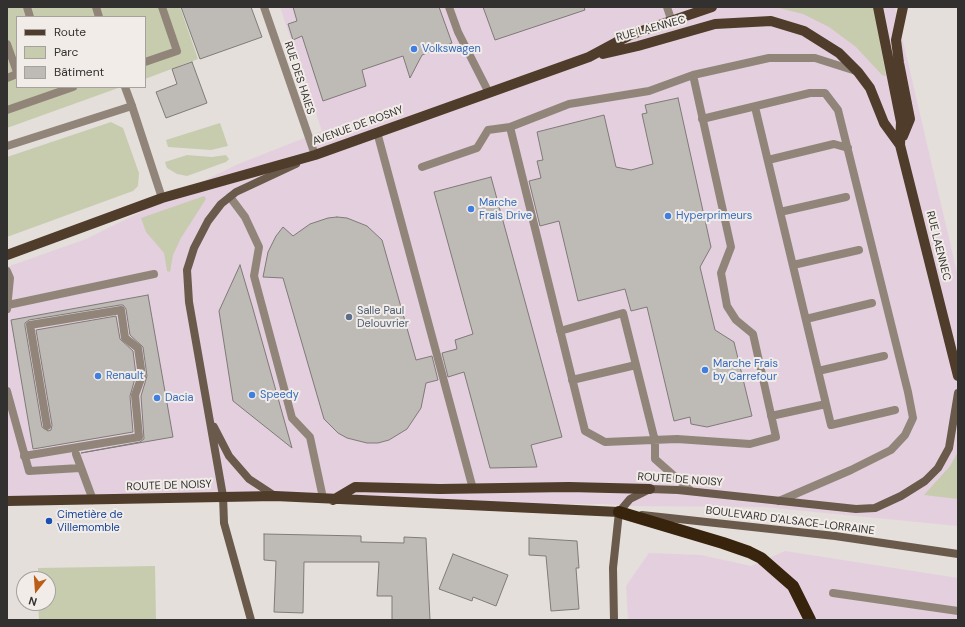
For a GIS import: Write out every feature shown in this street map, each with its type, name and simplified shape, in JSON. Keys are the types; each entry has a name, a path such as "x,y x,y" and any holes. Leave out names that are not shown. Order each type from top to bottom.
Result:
{"highway":[{"path":"619,512 749,552 761,558 792,586 810,620"}],"main road":[{"name":"AVENUE DE ROSNY","path":"7,255 162,198 315,155 589,57 630,36 712,7"},
{"name":"RUE LAENNEC","path":"878,7 901,122 900,145 958,376"},
{"path":"900,145 910,119 896,40 903,7"},
{"name":"RUE LAENNEC","path":"589,57 638,46 715,24 742,21 771,21 804,31 839,53 858,72 870,88 884,123 900,145"},
{"name":"ROUTE DE NOISY","path":"328,499 355,487 473,489 569,487 650,489"},
{"name":"ROUTE DE NOISY","path":"7,501 275,496 619,512"}],"street":[{"path":"146,62 177,51 162,7"},
{"name":"RUE DES HAIES","path":"264,7 315,155"},
{"path":"449,7 458,32 489,93"},
{"path":"667,7 672,22"},
{"path":"7,44 16,70"},
{"path":"422,167 477,148 488,130 510,127 569,104 649,91 693,75 769,58 815,58 858,72"},
{"path":"7,78 16,74"},
{"path":"510,127 585,431 606,442 677,439 750,444 776,437 753,334 736,320 727,306 721,273 731,247 693,75"},
{"path":"7,110 55,90 67,88"},
{"path":"125,88 162,198"},
{"path":"702,119 810,93 825,93 838,110 913,418 905,435 890,450 851,470 779,501"},
{"path":"7,146 132,106"},
{"path":"755,107 831,425 894,410"},
{"path":"377,132 473,489"},
{"path":"768,160 834,144 848,148"},
{"path":"251,620 224,523 223,496 189,302 187,270 194,248 208,221 221,204 236,192 315,155"},
{"path":"230,197 245,217 259,247 254,276 292,418 310,437 328,499"},
{"path":"780,212 846,197"},
{"path":"793,265 860,250"},
{"path":"7,271 10,278 7,307 154,274"},
{"path":"806,319 872,303"},
{"path":"24,456 140,437 134,395 142,376 138,348 125,338 121,310 30,325 47,426"},
{"path":"560,331 623,313 655,441 655,459 690,490"},
{"path":"818,371 884,356"},
{"path":"572,380 636,365"},
{"path":"7,391 29,472 80,468"},
{"name":"ROUTE DE NOISY","path":"650,489 690,490 856,509 875,508 901,496 925,481 938,468 949,448 958,393"},
{"path":"771,416 826,404"},
{"path":"210,419 229,456 249,479 275,496"},
{"path":"76,454 93,500"},
{"path":"614,620 613,568 619,512 630,499 650,489"},
{"name":"BOULEVARD D'ALSACE-LORRAINE","path":"619,512 835,536 958,554"},
{"path":"833,593 958,611"}],"shaded area":[{"path":"280,7 895,7 958,277 958,526 764,507 633,506 602,504 458,504 275,496 7,501 7,267 86,239 236,165 322,131"},
{"path":"785,551 958,578 958,620 628,620 626,586 649,553 701,555 751,566"}],"green space":[{"path":"7,7 180,7 198,59 146,79 146,16 16,16 16,88 118,88 7,128"},
{"path":"775,7 874,7 886,76 882,75 856,47 829,27 803,14"},
{"path":"111,122 123,128 139,173 138,186 133,191 7,237 7,157"},
{"path":"220,123 228,146 211,150 168,147 166,140"},
{"path":"187,155 212,157 226,155 229,159 226,162 187,176 177,174 167,168 165,162"},
{"path":"204,196 206,199 181,238 173,255 170,272 167,271 164,253 146,232 141,218"},
{"path":"958,452 958,499 924,495 950,466"},
{"path":"155,566 156,620 39,620 38,611 56,611 56,571 38,571 38,568"}],"building":[{"path":"181,7 251,7 262,37 200,59"},
{"path":"293,7 439,7 452,43 422,55 410,78 403,56 362,70 366,86 323,101 302,36 293,40 288,24 297,21"},
{"path":"483,7 584,7 585,10 495,40"},
{"path":"192,62 207,103 166,118 156,92 177,84 172,69"},
{"path":"678,98 711,247 700,267 715,330 734,342 752,416 707,427 691,424 690,417 674,421 647,307 631,311 625,289 578,301 559,221 540,226 529,181 541,178 537,161 543,160 537,132 604,115 616,167 631,170 653,164 642,114 647,113 645,105"},
{"path":"491,177 562,437 531,445 537,467 490,468 464,372 448,377 442,353 457,349 455,340 473,334 434,192"},
{"name":"Salle Paul Delouvrier","path":"328,218 347,218 367,226 382,240 416,360 432,356 438,380 426,383 421,408 407,429 389,440 378,443 367,443 347,438 338,433 324,419 283,278 263,277 268,252 276,236 283,227 293,236 310,224"},
{"path":"240,265 292,448 233,401 219,311"},
{"path":"148,295 173,437 81,453 140,442 144,439 141,396 147,376 143,347 130,335 126,309 123,305 120,305 29,320 25,323 25,326 42,427 48,431 51,430 52,425 36,330 116,316 120,339 133,351 136,375 130,396 133,432 33,449 11,320"},
{"path":"264,534 361,536 361,542 404,543 404,537 426,538 430,620 392,620 392,596 377,596 379,562 304,562 303,613 274,612 276,561 264,560"},
{"path":"529,538 577,541 579,568 576,568 579,609 551,611 546,556 529,555"},
{"path":"453,554 508,575 496,606 473,597 472,601 439,589"}],"place":[{"name":"Volkswagen","path":"414,49"},
{"name":"Marche Frais Drive","path":"471,209"},
{"name":"Hyperprimeurs","path":"668,216"},
{"name":"Salle Paul Delouvrier","path":"349,317"},
{"name":"Marche Frais by Carrefour","path":"705,370"},
{"name":"Renault","path":"98,376"},
{"name":"Speedy","path":"252,395"},
{"name":"Dacia","path":"157,398"},
{"name":"Cimetière de Villemomble","path":"49,521"}]}
